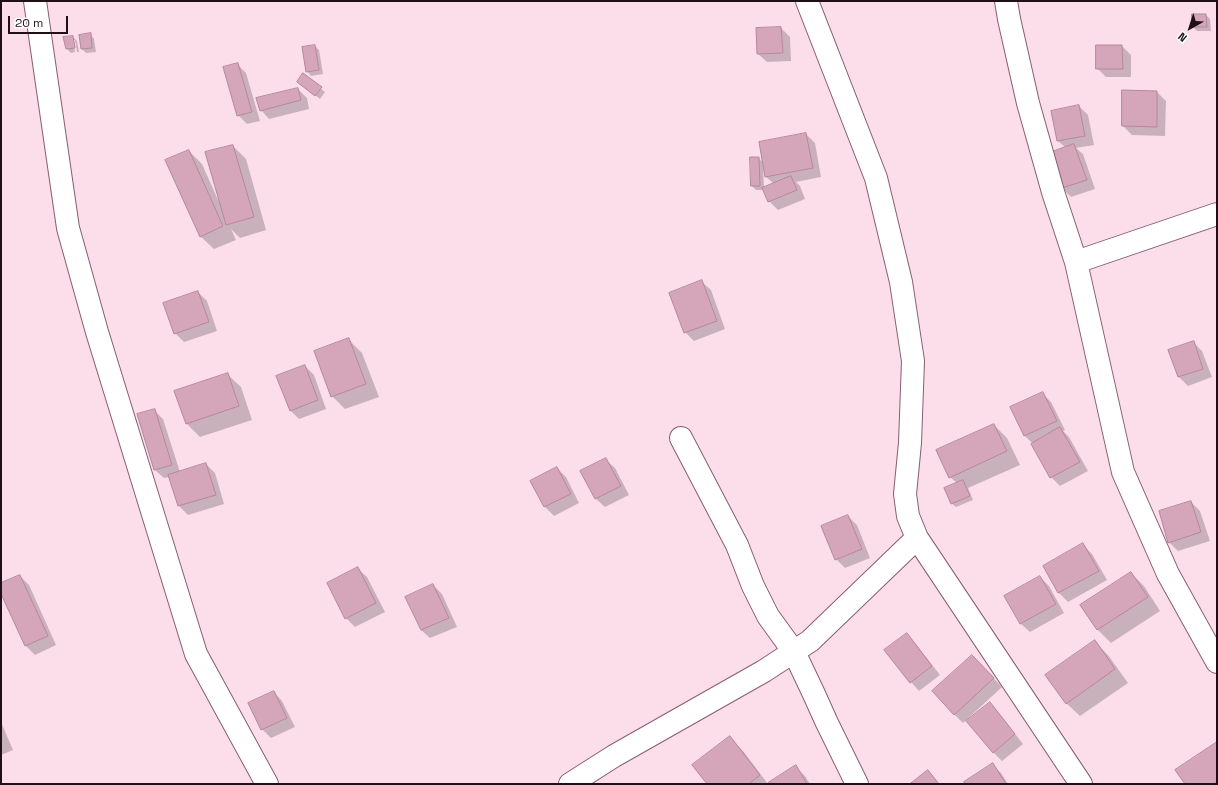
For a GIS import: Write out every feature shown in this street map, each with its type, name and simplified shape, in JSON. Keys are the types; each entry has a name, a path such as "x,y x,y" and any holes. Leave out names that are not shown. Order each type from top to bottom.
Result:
{"street":[{"path":"35,1 68,228 97,332 196,654 267,784"},
{"path":"808,1 876,178 901,282 913,361 910,443 906,494 908,516 917,538 1081,784"},
{"path":"1006,1 1028,103 1052,192 1076,262 1123,472 1168,574 1217,662"},
{"path":"1076,262 1217,214"},
{"path":"681,438 737,545 753,586 768,616 794,652 857,784"},
{"path":"570,784 614,756 764,671 810,641 917,538"}],"building":[{"path":"1192,14 1206,14 1207,27 1192,27"},
{"path":"781,27 783,53 757,54 756,28"},
{"path":"91,33 92,48 81,49 79,35"},
{"path":"73,36 75,48 66,49 63,37"},
{"path":"315,45 319,70 306,72 302,47"},
{"path":"1096,45 1122,45 1123,69 1096,69"},
{"path":"238,63 252,112 237,116 223,67"},
{"path":"303,73 322,87 315,96 297,82"},
{"path":"298,88 301,100 260,111 256,98"},
{"path":"1122,90 1157,91 1157,127 1122,126"},
{"path":"1079,105 1085,136 1057,141 1051,111"},
{"path":"806,133 813,168 765,177 759,142"},
{"path":"1074,144 1087,180 1062,188 1049,153"},
{"path":"233,145 254,217 226,225 205,152"},
{"path":"189,150 223,226 200,237 165,160"},
{"path":"750,157 759,157 760,186 751,186"},
{"path":"791,176 797,190 768,202 762,188"},
{"path":"702,280 717,321 684,333 669,293"},
{"path":"198,291 209,322 174,334 163,303"},
{"path":"349,338 366,384 331,397 314,351"},
{"path":"1194,341 1203,369 1178,377 1168,350"},
{"path":"305,365 318,400 290,411 276,376"},
{"path":"228,373 239,406 186,424 174,391"},
{"path":"1043,392 1057,421 1024,436 1010,407"},
{"path":"155,409 172,465 154,470 137,414"},
{"path":"994,424 1007,451 949,478 936,450"},
{"path":"1060,427 1080,462 1050,478 1031,444"},
{"path":"606,458 621,486 595,499 580,471"},
{"path":"206,463 216,495 178,506 168,475"},
{"path":"557,467 571,494 544,507 530,481"},
{"path":"963,480 970,496 951,504 944,488"},
{"path":"1191,501 1201,532 1168,543 1159,511"},
{"path":"848,515 862,549 835,560 821,526"},
{"path":"1083,543 1099,571 1058,593 1043,566"},
{"path":"358,567 376,603 345,619 327,583"},
{"path":"1131,572 1148,597 1097,630 1080,605"},
{"path":"20,575 48,636 25,646 1,594 1,583"},
{"path":"1040,576 1056,604 1020,624 1004,596"},
{"path":"433,584 449,618 421,630 405,597"},
{"path":"907,633 932,666 910,683 884,650"},
{"path":"1095,640 1115,669 1066,704 1045,675"},
{"path":"972,655 994,678 954,715 932,691"},
{"path":"274,691 287,718 261,730 248,703"},
{"path":"990,702 1015,734 993,753 966,721"},
{"path":"730,736 760,775 749,784 707,784 692,765"},
{"path":"1217,742 1217,781 1213,784 1185,784 1175,770"},
{"path":"993,763 1006,784 965,784 964,782"},
{"path":"796,765 807,784 768,784 768,783"},
{"path":"928,770 939,784 910,784"}]}
